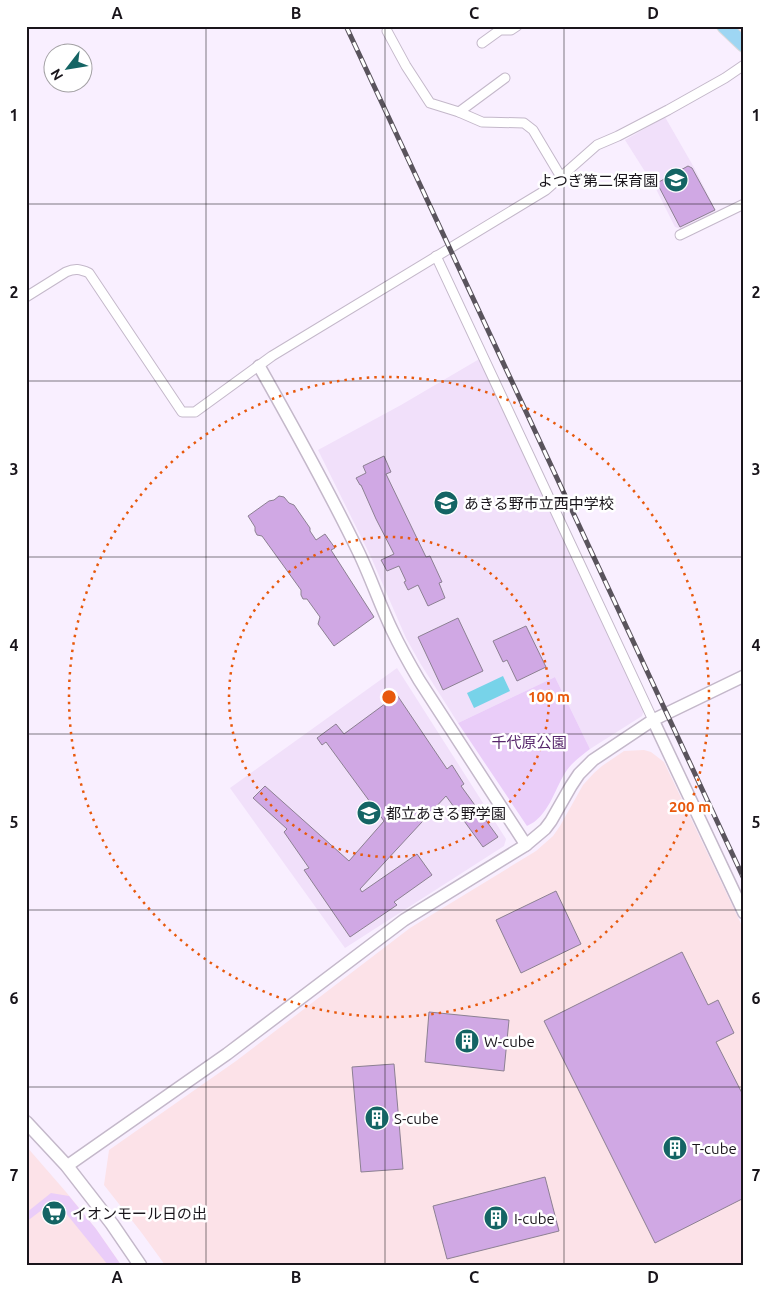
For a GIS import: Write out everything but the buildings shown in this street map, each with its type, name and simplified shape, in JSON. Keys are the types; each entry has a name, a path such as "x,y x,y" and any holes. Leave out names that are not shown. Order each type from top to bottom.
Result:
{"main road":[{"path":"724,26 744,45"},
{"path":"26,1122 67,1166 112,1224 140,1265"}],"street":[{"path":"482,43 500,30 510,30 517,26"},
{"path":"386,31 430,103 482,122 524,123 534,130 561,177"},
{"path":"26,297 73,269 80,269 89,273 182,412 196,412 272,356 546,190 596,145 618,136 668,110 725,78 744,65"},
{"path":"459,112 505,78"},
{"path":"680,235 744,204"},
{"path":"436,256 744,913"},
{"path":"259,366 343,519 365,565 392,630 406,657 526,845"},
{"path":"67,1166 227,1054 404,920 526,845 552,820 579,774 593,760 652,720 744,676"}],"shaded area":[{"name":"よつぎ第二保育園","path":"665,117 716,211 689,227 681,229 675,227 656,189 625,140"},
{"name":"あきる野市立西中学校","path":"481,358 644,710 642,716 590,749 555,677 458,723 406,638 371,557 318,450 401,405"},
{"name":"都立あきる野学園","path":"397,668 506,839 504,846 345,948 230,788"},
{"path":"644,750 651,752 664,762 744,930 744,1265 165,1265 104,1185 109,1150 236,1061 410,928 536,851 553,836 583,785 594,773 624,751"},
{"name":"イオンモール日の出","path":"26,1146 96,1229 121,1265 26,1265"}],"green space":[{"name":"千代原公園","path":"555,677 590,749 570,766 545,810 534,822 527,826 458,723"},
{"path":"51,1193 69,1196 96,1229 121,1265 108,1265 60,1206 52,1211 47,1206 26,1222 26,1213"}],"water":[{"path":"503,676 510,691 474,708 467,693"}],"railway":[{"path":"346,26 744,879"}],"place":[{"name":"よつぎ第二保育園","path":"676,180"},
{"name":"あきる野市立西中学校","path":"446,503"},
{"name":"都立あきる野学園","path":"369,813"},
{"name":"W-cube","path":"467,1041"},
{"name":"S-cube","path":"377,1118"},
{"name":"T-cube","path":"675,1148"},
{"name":"イオンモール日の出","path":"54,1213"},
{"name":"I-cube","path":"496,1218"}]}
